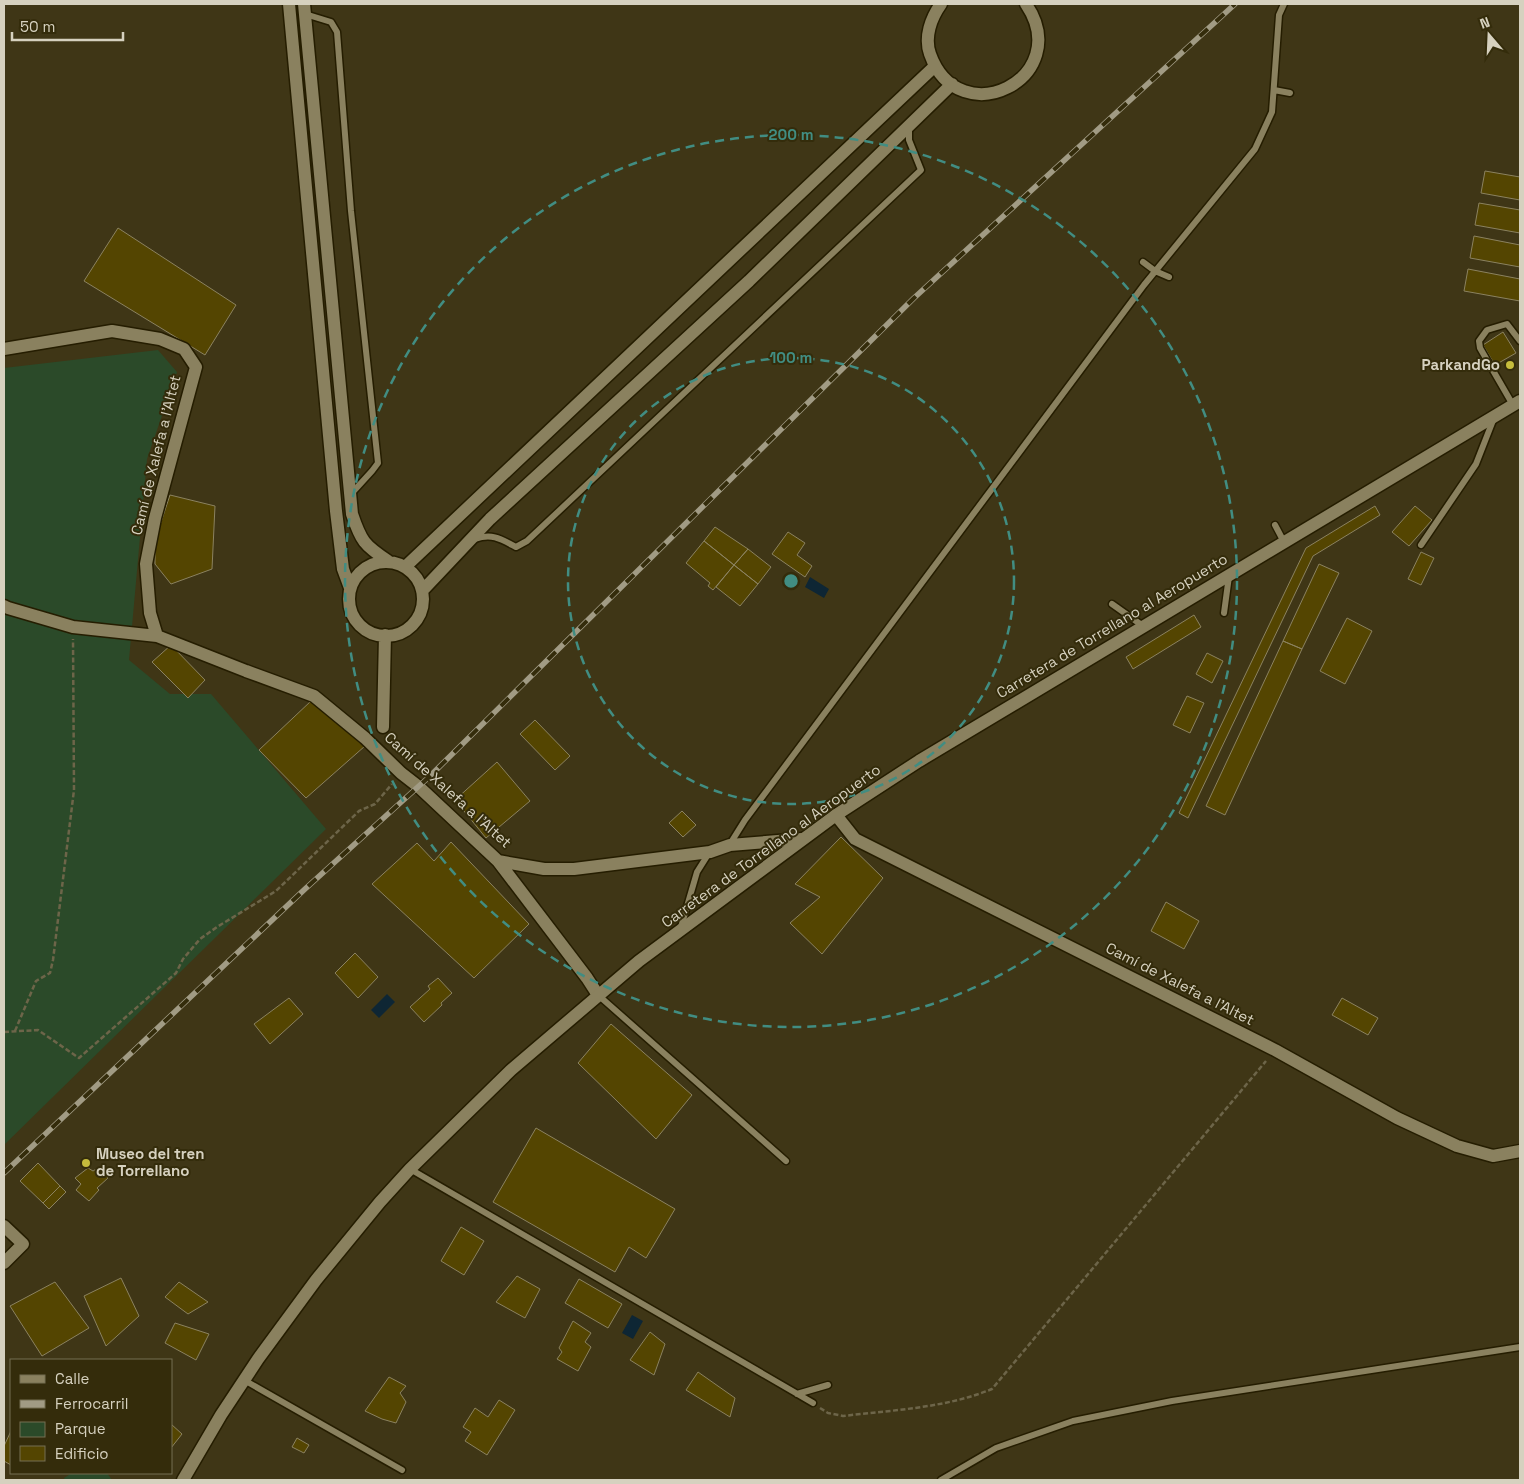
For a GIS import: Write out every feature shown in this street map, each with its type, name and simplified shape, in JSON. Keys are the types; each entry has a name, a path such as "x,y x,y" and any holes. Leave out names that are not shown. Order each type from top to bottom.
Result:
{"street":[{"path":"288,4 336,511 343,569 350,588"},
{"path":"941,4 934,12 928,30 929,49 935,66 947,81 963,90 981,94 999,92 1015,84 1028,72 1036,55 1039,38 1031,6"},
{"path":"304,9 352,514 360,536 371,550 388,561 400,564 410,570 418,580 422,591 423,603 420,615 412,625 402,632 390,636 378,635 367,631 357,622 351,612 348,600 350,588 364,568 375,563 388,561"},
{"path":"405,567 935,66"},
{"path":"422,591 490,518 749,281 952,84"},
{"name":"Camí de Xalefa a l'Altet","path":"4,350 112,331 160,339 184,349 196,367 155,518 146,564 150,613 157,636"},
{"name":"Carretera de Torrellano al Aeropuerto","path":"183,1480 244,1380 287,1319 348,1240 410,1169 511,1070 639,961 802,839 919,761 1494,416 1518,404"},
{"name":"Camí de Xalefa a l'Altet","path":"4,606 73,628 157,636 314,696 366,738 401,773 419,787 498,861 544,869 574,869 710,852 730,845 802,839"},
{"path":"383,728 385,635"},
{"name":"Camí de Xalefa a l'Altet","path":"836,815 855,839 1275,1050 1397,1118 1457,1146 1493,1156 1520,1151"},
{"path":"498,861 598,995"},
{"path":"4,1226 23,1244 4,1263"}],"lane":[{"path":"730,845 744,820 1155,271 1255,149 1272,112 1279,15 1284,4"},
{"path":"304,9 331,22 337,32 351,210 378,464 350,494"},
{"path":"1274,90 1290,93"},
{"path":"470,541 485,535 497,537 516,547 527,541 921,170 909,140 909,125"},
{"path":"1143,262 1155,271 1168,277"},
{"path":"1518,404 1480,348 1479,341 1487,330 1507,324 1520,341"},
{"path":"1420,545 1476,464 1494,416"},
{"path":"1275,526 1284,542"},
{"path":"1224,613 1230,574"},
{"path":"1112,604 1144,626"},
{"path":"681,929 697,872 710,852"},
{"path":"598,995 786,1161"},
{"path":"410,1169 813,1404"},
{"path":"941,1480 996,1448 1073,1421 1172,1401 1520,1347"},
{"path":"244,1380 402,1470"},
{"path":"797,1394 828,1384"}],"path":[{"path":"15,1031 36,981 50,973 53,960 74,790 73,628"},
{"path":"4,1032 38,1030 79,1058 176,973 183,959 200,939 276,891 359,811 374,804 401,773"},
{"path":"813,1404 828,1413 843,1416 942,1403 992,1389 1275,1050"}],"green space":[{"path":"158,350 177,372 147,459 129,660 170,694 211,694 326,829 4,1145 4,368"},
{"path":"70,1474 108,1474 112,1480 65,1480 64,1478"}],"water":[{"path":"810,577 829,589 824,598 805,587"},
{"path":"387,994 395,1002 379,1018 371,1010"},
{"path":"632,1315 643,1321 633,1339 622,1333"}],"building":[{"path":"1485,171 1520,177 1520,200 1481,193"},
{"path":"1479,203 1520,210 1520,233 1475,225"},
{"path":"118,228 236,305 205,355 84,281"},
{"path":"1474,236 1520,245 1520,267 1470,258"},
{"path":"1468,269 1520,279 1520,301 1464,291"},
{"path":"1503,332 1516,353 1495,365 1483,345"},
{"path":"170,495 215,506 212,569 171,584 155,564 155,540"},
{"path":"1375,506 1380,515 1313,556 1188,818 1179,813 1306,548"},
{"path":"1415,506 1432,520 1409,546 1392,532"},
{"path":"715,527 748,549 734,565 704,541"},
{"path":"788,532 805,543 797,555 812,566 805,577 772,554"},
{"path":"704,541 734,565 713,590 708,586 710,583 686,563"},
{"path":"748,549 771,567 758,584 734,565"},
{"path":"1421,552 1434,558 1421,585 1408,579"},
{"path":"1319,564 1339,573 1302,649 1283,641"},
{"path":"734,565 758,584 740,606 716,587"},
{"path":"1194,615 1201,627 1133,669 1126,657"},
{"path":"1347,618 1372,631 1345,684 1320,671"},
{"path":"1283,641 1302,649 1225,815 1206,806"},
{"path":"171,645 205,680 188,698 152,662"},
{"path":"1207,653 1223,661 1212,683 1196,674"},
{"path":"1187,696 1204,703 1190,733 1173,725"},
{"path":"311,701 331,713 365,746 306,798 259,750"},
{"path":"535,720 570,756 555,770 520,734"},
{"path":"497,762 530,801 486,838 455,800"},
{"path":"682,811 696,825 683,837 669,823"},
{"path":"841,837 883,878 822,954 790,923 820,897 795,884"},
{"path":"451,842 529,924 474,978 372,884 417,843 434,861"},
{"path":"1166,902 1199,921 1184,949 1151,931"},
{"path":"355,953 378,977 358,998 335,973"},
{"path":"438,978 452,993 424,1022 410,1007 430,989 428,986"},
{"path":"289,998 303,1014 270,1044 254,1024"},
{"path":"1342,998 1378,1018 1368,1035 1332,1015"},
{"path":"611,1024 692,1095 656,1139 578,1063"},
{"path":"536,1128 675,1209 646,1258 629,1247 615,1272 493,1202"},
{"name":"Museo del tren de Torrellano","path":"38,1163 60,1186 43,1203 20,1181"},
{"path":"88,1168 93,1171 98,1168 108,1178 97,1188 99,1190 89,1201 76,1190 81,1184 75,1178"},
{"path":"60,1186 66,1192 49,1209 43,1203"},
{"path":"461,1227 484,1241 464,1275 441,1261"},
{"path":"517,1276 540,1289 525,1318 496,1302"},
{"path":"121,1278 139,1316 106,1346 84,1296"},
{"path":"579,1279 622,1304 608,1328 565,1303"},
{"path":"55,1282 89,1328 42,1356 10,1306"},
{"path":"179,1282 208,1302 188,1314 165,1297"},
{"path":"573,1321 591,1333 585,1342 591,1347 578,1371 557,1359 562,1352 559,1348"},
{"path":"175,1323 209,1334 196,1360 165,1343"},
{"path":"650,1332 665,1344 654,1375 630,1360"},
{"path":"698,1372 735,1398 730,1417 686,1390"},
{"path":"389,1377 406,1386 400,1393 406,1402 396,1423 365,1411"},
{"path":"499,1400 515,1410 487,1455 465,1441 471,1432 463,1427 475,1408 488,1417"},
{"path":"172,1425 182,1434 172,1447"},
{"path":"10,1433 10,1464 4,1461 4,1446"},
{"path":"297,1438 309,1445 304,1453 292,1447"}],"railway":[{"path":"4,1173 305,889 430,776 914,298 1235,4"}],"place":[{"name":"ParkandGo","path":"1510,365"},
{"name":"Museo del tren de Torrellano","path":"86,1163"}]}
